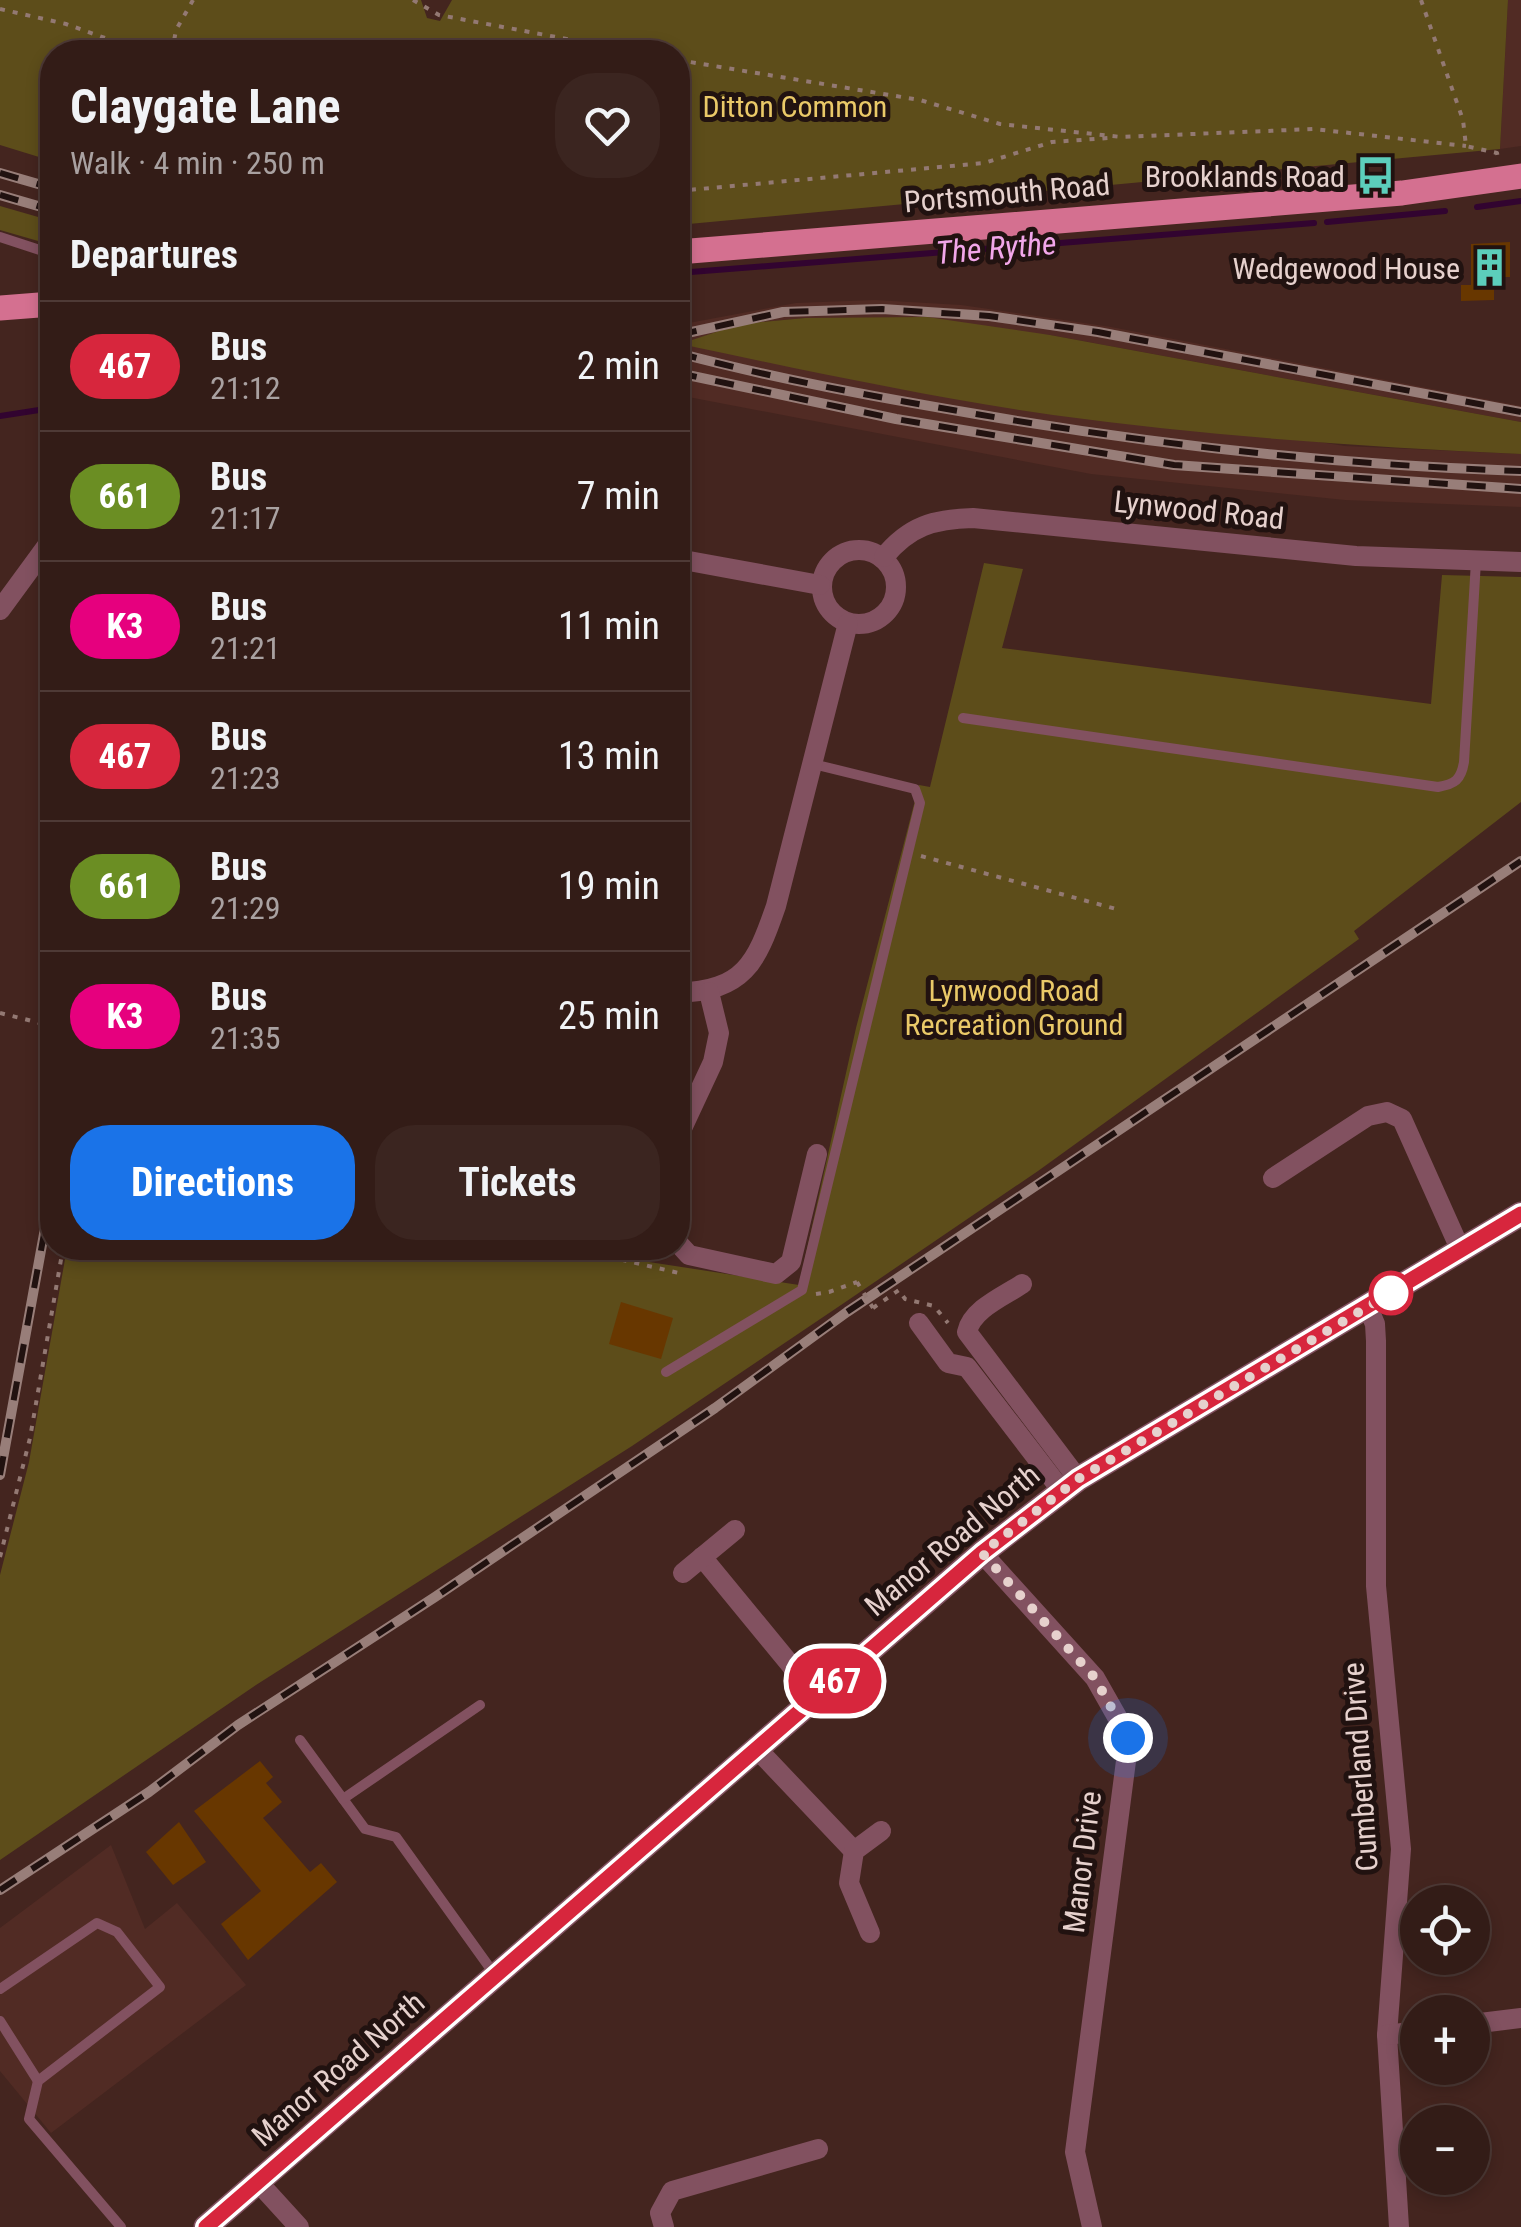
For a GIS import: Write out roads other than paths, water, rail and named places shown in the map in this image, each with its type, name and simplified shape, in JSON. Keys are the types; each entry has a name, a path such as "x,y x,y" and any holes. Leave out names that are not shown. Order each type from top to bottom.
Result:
{"main road":[{"name":"Portsmouth Road","path":"690,251 1385,194 1512,177"},
{"path":"0,308 40,305"}],"street":[{"name":"Lynwood Road","path":"884,557 898,540 924,524 973,518 1356,556 1521,562"},
{"path":"867,551 884,557 896,582 893,604 878,620 866,624 848,623 828,608 820,586 830,565 842,554 867,551"},
{"path":"0,610 40,555"},
{"path":"690,561 820,586"},
{"path":"690,993 709,992 740,975 762,948 848,623"},
{"path":"690,1111 713,1062 720,1033 709,992"},
{"path":"1273,1178 1368,1116 1387,1112 1402,1119 1461,1251"},
{"path":"690,1255 776,1274 791,1262 818,1154"},
{"name":"Manor Road North","path":"206,2227 982,1553 1070,1485 1521,1214"},
{"path":"1022,1284 978,1313 970,1320 967,1332 1070,1485"},
{"name":"Cumberland Drive","path":"1367,1305 1376,1324 1376,1586 1401,1849 1387,2034 1399,2227"},
{"path":"919,1323 948,1362 967,1367 1070,1485"},
{"path":"683,1574 735,1530"},
{"name":"Manor Drive","path":"982,1553 1095,1678 1128,1738 1076,2152 1092,2227"},
{"path":"702,1558 817,1697"},
{"path":"757,1749 854,1851"},
{"path":"870,1933 850,1883 854,1851 880,1831"},
{"path":"1490,2022 1521,2018"},
{"path":"1387,2034 1400,2033"},
{"path":"664,2227 660,2213 672,2191 818,2149"},
{"path":"258,2182 299,2227"}],"lane":[{"path":"0,236 40,250"},
{"path":"964,718 1438,787 1454,784 1462,775 1464,762 1476,561"},
{"path":"666,1372 802,1290 920,802 915,789 813,764"},
{"path":"343,1799 480,1705"},
{"path":"300,1740 365,1830 396,1836 496,1976"},
{"path":"0,1989 97,1923 118,1932 160,1986 38,2081 29,2119 121,2227"},
{"path":"0,2021 38,2081"}],"waterway":[{"name":"The Rythe","path":"1477,207 1521,201"},
{"name":"The Rythe","path":"1327,222 1445,211"},
{"name":"The Rythe","path":"690,272 1314,223"},
{"name":"The Rythe","path":"0,416 40,410"}],"railway":[{"path":"0,173 40,185"},
{"path":"0,195 40,207"},
{"path":"690,332 783,312 882,309 989,316 1098,332 1521,412"},
{"path":"690,356 864,394 1111,435 1316,459 1521,471"},
{"path":"690,376 896,419 1174,465 1521,489"},
{"path":"0,1890 149,1792 238,1725 715,1408 847,1312 1521,861"},
{"path":"0,1475 40,1256"}],"place":[{"name":"Brooklands Road","path":"1375,176"},
{"name":"Wedgewood House","path":"1490,268"}],"park label":[{"name":"Ditton Common","path":"795,106"},
{"name":"Lynwood Road Recreation Ground","path":"1014,1007"}]}
